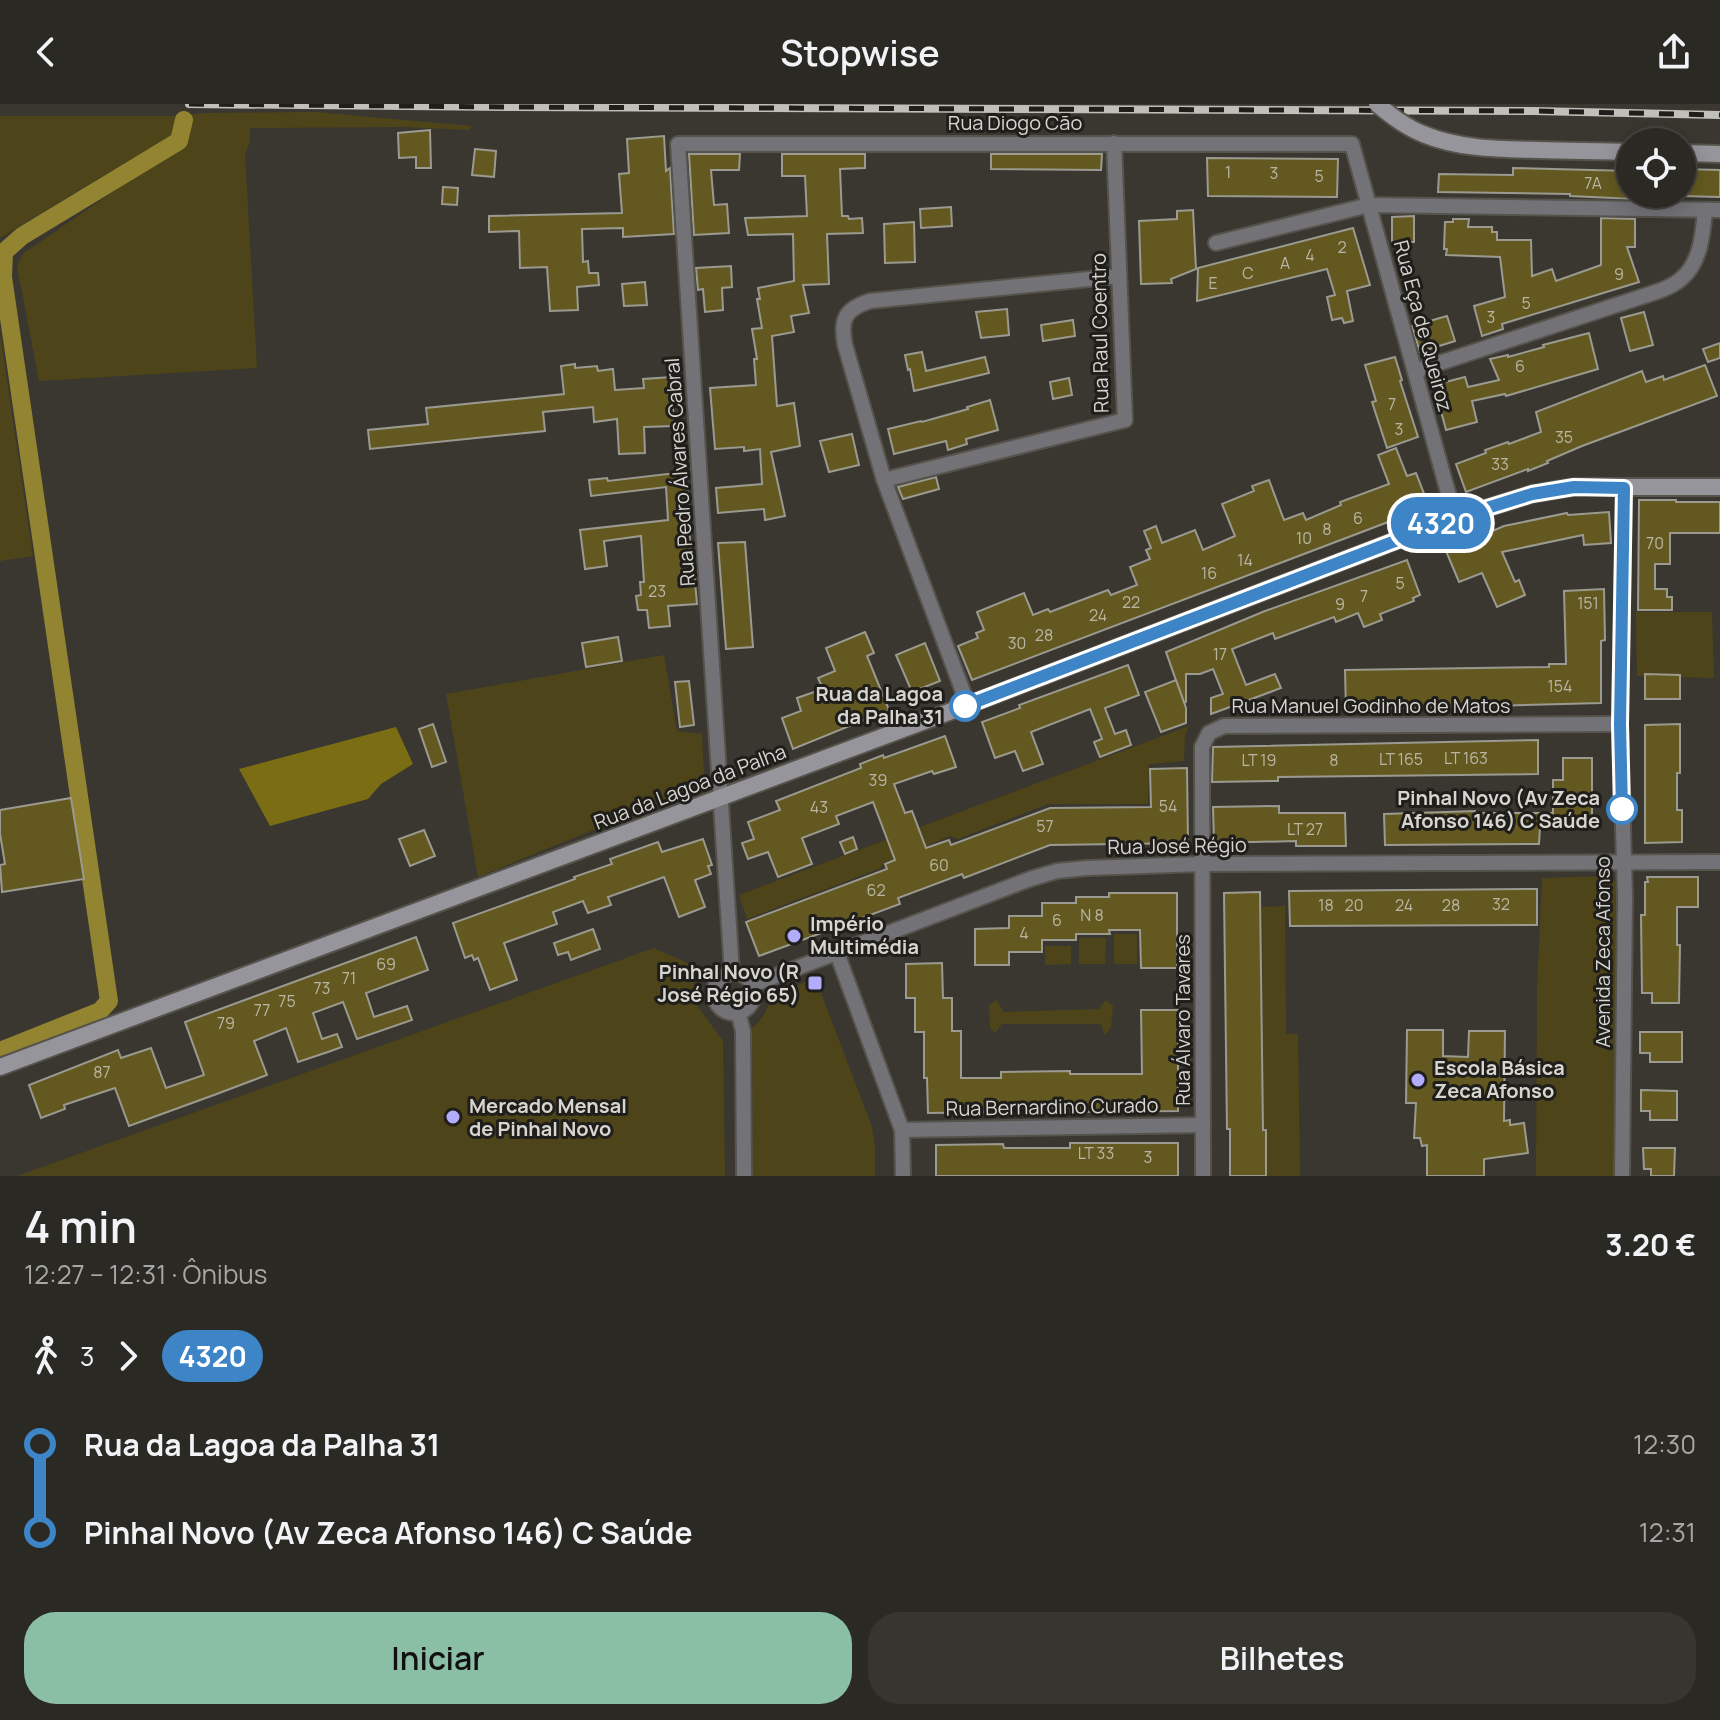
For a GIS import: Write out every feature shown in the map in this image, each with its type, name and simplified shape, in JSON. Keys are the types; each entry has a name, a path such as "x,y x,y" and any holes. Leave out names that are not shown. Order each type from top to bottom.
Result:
{"street":[{"path":"1377,104 1412,129 1458,145 1616,152"},
{"name":"Rua Raul Coentro","path":"884,480 1125,420 1114,143"},
{"name":"Rua Diogo Cão","path":"678,144 1352,144"},
{"name":"Rua Pedro Álvares Cabral","path":"678,144 732,973"},
{"name":"Rua Eça de Queiroz","path":"1352,144 1455,518"},
{"path":"1696,153 1720,154"},
{"path":"1216,243 1369,205 1712,210 1695,260 1683,278 1671,285 1415,371"},
{"path":"968,705 884,480 845,345 842,329 846,316 854,306 870,301 1119,276"},
{"name":"Rua da Lagoa da Palha","path":"0,1067 968,705 1455,518 1532,494 1574,487 1716,485"},
{"name":"Avenida Zeca Afonso","path":"1622,1176 1624,863 1620,724 1624,488"},
{"name":"Rua Manuel Godinho de Matos","path":"1202,864 1202,747 1209,733 1224,726 1620,724"},
{"name":"Rua José Régio","path":"752,985 1057,871 1202,864 1720,862"},
{"name":"Rua Álvaro Tavares","path":"1202,864 1203,1176"},
{"path":"837,953 902,1130 903,1176"},
{"path":"726,974 744,976 752,985 750,1005 738,1012 725,1011 716,1002 716,983 726,974"},
{"path":"738,1012 743,1031 744,1176"},
{"name":"Rua Bernardino Curado","path":"902,1130 1203,1125"}],"shaded area":[{"path":"315,112 472,126 469,130 250,128 250,142 245,154 257,368 39,381 17,266 24,253 142,172 131,159 0,238 0,116"},
{"path":"0,333 33,556 0,561"},
{"path":"1636,612 1712,612 1714,678 1637,676"},
{"path":"664,655 677,731 702,734 704,778 696,788 478,877 446,694"},
{"path":"1189,726 1185,735 1184,761 1149,764 1148,804 1048,804 958,839 950,836 883,864 881,868 747,919 739,895"},
{"path":"396,727 413,764 381,784 368,799 270,826 239,769"},
{"path":"1606,876 1617,882 1615,1176 1536,1176 1537,990 1542,878"},
{"path":"1285,906 1286,1034 1298,1034 1300,1176 1267,1176 1267,1129 1263,1128 1262,907"},
{"path":"1114,934 1137,934 1137,964 1114,964"},
{"path":"1079,938 1106,938 1105,964 1079,964"},
{"path":"1045,946 1071,946 1071,964 1045,965"},
{"name":"Mercado Mensal de Pinhal Novo","path":"654,948 696,967 693,1000 723,1041 725,1176 17,1176"},
{"path":"815,977 872,1127 875,1176 753,1176 752,1028 764,1014 771,998"},
{"path":"996,1000 1004,1012 1099,1009 1106,1000 1113,1006 1111,1027 1105,1035 1101,1024 1002,1024 995,1033 990,1028 989,1005"}],"building":[{"path":"430,130 431,168 416,168 416,157 399,158 398,133"},
{"path":"664,136 666,171 670,168 674,234 623,237 623,228 582,229 583,262 588,261 589,273 598,273 599,285 577,287 578,310 550,311 547,267 520,268 519,231 489,232 489,216 622,213 619,174 629,173 627,139"},
{"path":"475,149 496,151 494,177 472,175"},
{"path":"689,154 740,154 739,170 711,170 714,205 727,204 729,233 694,235"},
{"path":"782,154 865,154 865,168 840,169 842,216 862,218 863,233 827,234 829,284 803,285 809,313 791,316 794,332 772,336 777,406 794,403 800,446 771,452 785,516 765,520 764,509 718,513 716,488 762,484 760,449 715,449 710,388 756,385 754,359 757,359 752,329 762,328 758,288 794,281 793,234 748,235 745,218 807,216 805,176 782,176"},
{"path":"991,154 1102,154 1101,170 991,169"},
{"path":"1207,158 1338,159 1337,197 1208,196"},
{"path":"1513,168 1616,171 1616,198 1570,194 1438,192 1439,174 1513,175"},
{"path":"1696,169 1720,170 1720,197 1696,196"},
{"path":"443,187 458,188 457,205 442,204"},
{"path":"951,207 952,226 921,228 920,209"},
{"path":"1193,210 1196,269 1171,279 1172,283 1141,284 1139,221 1177,219 1177,211"},
{"path":"1414,216 1414,242 1392,242 1392,217"},
{"path":"1601,218 1635,219 1635,247 1627,247 1639,282 1502,324 1503,329 1482,336 1474,306 1505,297 1500,257 1446,255 1445,222 1469,219 1468,227 1492,227 1492,232 1497,232 1497,240 1531,240 1532,276 1552,269 1556,281 1601,265"},
{"path":"914,222 915,262 885,263 884,224"},
{"path":"1353,228 1370,285 1347,291 1353,321 1344,323 1342,318 1332,320 1327,297 1335,295 1327,269 1197,301 1198,268"},
{"path":"731,266 732,287 722,288 723,310 705,312 703,289 698,290 696,268"},
{"path":"645,282 647,305 624,306 622,284"},
{"path":"1007,309 1009,335 981,338 976,312"},
{"path":"1644,312 1653,345 1630,351 1621,318"},
{"path":"1447,316 1455,341 1420,352 1412,326"},
{"path":"1073,320 1075,336 1043,341 1041,325"},
{"path":"1589,333 1598,369 1506,396 1472,401 1477,422 1446,430 1434,385 1465,377 1468,387 1499,380 1490,359 1508,357"},
{"path":"1720,343 1720,358 1708,362 1703,349"},
{"path":"922,352 926,371 985,357 989,373 914,391 905,355"},
{"path":"1395,357 1418,437 1387,448 1372,402 1376,401 1365,365"},
{"path":"575,364 575,368 597,366 598,371 613,369 615,390 644,388 643,379 671,377 674,426 644,427 645,453 619,454 617,419 594,422 593,407 543,412 545,431 370,449 368,430 428,424 426,408 564,394 561,366"},
{"path":"1705,365 1717,396 1582,446 1528,471 1466,492 1456,464 1486,453 1485,450 1541,432 1536,412 1642,371 1646,382 1663,376 1664,380"},
{"path":"1069,378 1072,395 1053,399 1050,382"},
{"path":"990,400 998,430 966,439 967,444 948,450 946,441 894,454 888,429 968,409"},
{"path":"852,434 859,465 829,472 820,441"},
{"path":"1396,448 1407,476 1416,473 1428,504 1394,517 1396,519 972,680 958,646 978,638 976,633 984,630 977,612 1024,593 1033,615 1048,609 1050,612 1108,590 1111,595 1137,585 1130,567 1150,559 1146,550 1151,548 1144,531 1156,526 1162,543 1195,530 1203,550 1235,536 1222,504 1254,491 1252,486 1269,480 1284,520 1303,513 1306,520 1341,505 1340,502 1389,484 1378,455"},
{"path":"684,472 685,490 688,489 691,570 694,570 697,604 668,606 670,626 649,628 647,610 638,610 636,596 641,595 640,582 644,582 641,536 604,541 607,566 585,569 580,530 668,520 666,487 591,496 589,480 607,478 608,481"},
{"path":"936,477 939,489 903,499 898,487"},
{"path":"1639,500 1720,502 1720,533 1670,533 1670,564 1655,564 1655,589 1667,589 1667,597 1672,597 1672,610 1638,610"},
{"path":"1609,512 1611,543 1584,545 1583,535 1502,552 1515,582 1519,580 1525,595 1497,607 1482,573 1459,582 1446,551 1504,526 1567,513"},
{"path":"745,542 753,647 726,649 718,543"},
{"path":"1407,560 1420,595 1413,598 1414,601 1380,614 1382,620 1364,627 1358,613 1336,622 1334,617 1275,639 1273,633 1232,649 1246,685 1275,674 1281,688 1211,714 1211,698 1223,694 1213,669 1200,674 1186,674 1184,703 1166,652 1265,611"},
{"path":"1604,589 1601,703 1346,710 1345,670 1549,667 1549,664 1566,664 1564,591"},
{"path":"865,632 874,653 867,656 889,710 793,749 782,718 801,711 797,698 823,689 818,678 835,671 826,648"},
{"path":"618,637 622,661 586,667 582,643"},
{"path":"925,643 940,681 912,692 896,655"},
{"path":"1128,665 1139,695 1105,708 1115,734 1126,730 1131,745 1100,757 1094,742 1102,739 1090,709 1031,732 1043,764 1023,771 1015,751 995,758 982,722"},
{"path":"1645,674 1680,675 1680,699 1645,699"},
{"path":"1176,680 1186,708 1186,723 1161,732 1145,692"},
{"path":"689,681 694,725 680,727 675,682"},
{"path":"433,724 446,762 432,767 419,729"},
{"path":"1680,724 1677,810 1682,810 1682,842 1645,843 1645,725"},
{"path":"945,736 956,767 934,774 932,771 894,784 905,813 912,811 926,848 949,840 951,845 1050,808 1151,807 1150,769 1187,768 1188,843 1050,845 964,878 962,874 898,898 900,904 759,956 746,922 887,869 885,864 895,860 873,802 836,816 839,824 802,838 812,864 778,877 768,852 748,859 742,843 754,839 748,822 780,810 776,801 861,768 860,764"},
{"path":"1538,740 1538,774 1278,777 1278,781 1212,782 1213,747"},
{"path":"1563,758 1592,758 1592,828 1540,827 1539,844 1385,845 1384,814 1475,811 1553,813 1553,780 1563,780"},
{"path":"71,798 84,879 2,892 0,865 5,864 0,810"},
{"path":"1279,806 1279,813 1345,813 1346,846 1296,846 1296,841 1214,843 1213,807"},
{"path":"424,830 435,856 410,866 399,839"},
{"path":"853,837 857,849 845,854 840,842"},
{"path":"703,839 712,865 708,866 711,874 695,880 705,907 679,917 664,877 608,897 611,905 588,913 583,901 553,912 557,924 504,943 517,980 490,990 478,958 474,960 472,955 465,958 453,923 575,879 612,864 610,859 658,842 662,852"},
{"path":"1647,877 1698,877 1698,907 1677,907 1679,1003 1652,1003 1652,993 1642,993 1641,915 1645,915"},
{"path":"1537,889 1537,925 1290,926 1289,891"},
{"path":"1260,892 1266,1176 1230,1176 1224,893"},
{"path":"1109,893 1177,893 1177,968 1141,968 1140,930 1076,934 1076,940 1042,940 1042,952 1009,952 1009,965 975,965 975,929 1009,928 1009,916 1042,916 1042,903 1076,903 1076,897 1109,897"},
{"path":"593,929 600,949 571,960 568,952 558,955 554,943"},
{"path":"416,937 428,970 366,993 374,1017 407,1006 412,1020 357,1039 343,1002 313,1013 322,1039 337,1034 342,1047 298,1062 286,1028 254,1041 267,1075 214,1095 129,1126 115,1088 64,1105 65,1109 41,1118 29,1085 118,1050 121,1058 151,1048 166,1088 204,1075 185,1022"},
{"path":"942,963 943,998 952,998 952,1031 961,1031 961,1078 1001,1078 1001,1072 1142,1074 1141,1010 1178,1010 1178,1111 1070,1112 1070,1108 1002,1108 1002,1112 928,1113 924,1032 915,1032 915,998 906,998 906,964"},
{"path":"1407,1030 1443,1030 1443,1056 1468,1057 1469,1031 1505,1031 1504,1121 1510,1120 1510,1125 1524,1123 1528,1153 1484,1159 1484,1176 1427,1176 1427,1145 1422,1146 1420,1138 1414,1138 1416,1103 1406,1103"},
{"path":"1640,1032 1682,1032 1682,1062 1650,1062 1650,1053 1640,1053"},
{"path":"1641,1090 1677,1091 1677,1120 1650,1120 1650,1111 1641,1111"},
{"path":"1070,1143 1178,1143 1178,1176 936,1176 936,1145 1003,1144 1004,1148 1070,1148"},
{"path":"1643,1148 1675,1148 1674,1176 1651,1176 1651,1169 1644,1169"}],"waterway":[{"path":"0,1051 100,1011 109,1001 3,277 4,252 22,236 179,141 184,120"}],"railway":[{"path":"189,104 1534,111 1720,115"}],"bus line":[{"name":"4320","path":"965,706 1455,518 1532,494 1574,487 1624,488 1620,724 1622,809"}],"place":[{"name":"Rua da Lagoa da Palha 31","path":"965,706"},
{"name":"Pinhal Novo (Av Zeca Afonso 146) C Saúde","path":"1622,809"},
{"name":"Império Multimédia","path":"794,936"},
{"name":"Pinhal Novo (R José Régio 65)","path":"815,983"},
{"name":"Escola Básica Zeca Afonso","path":"1418,1080"},
{"name":"Mercado Mensal de Pinhal Novo","path":"453,1117"}]}
